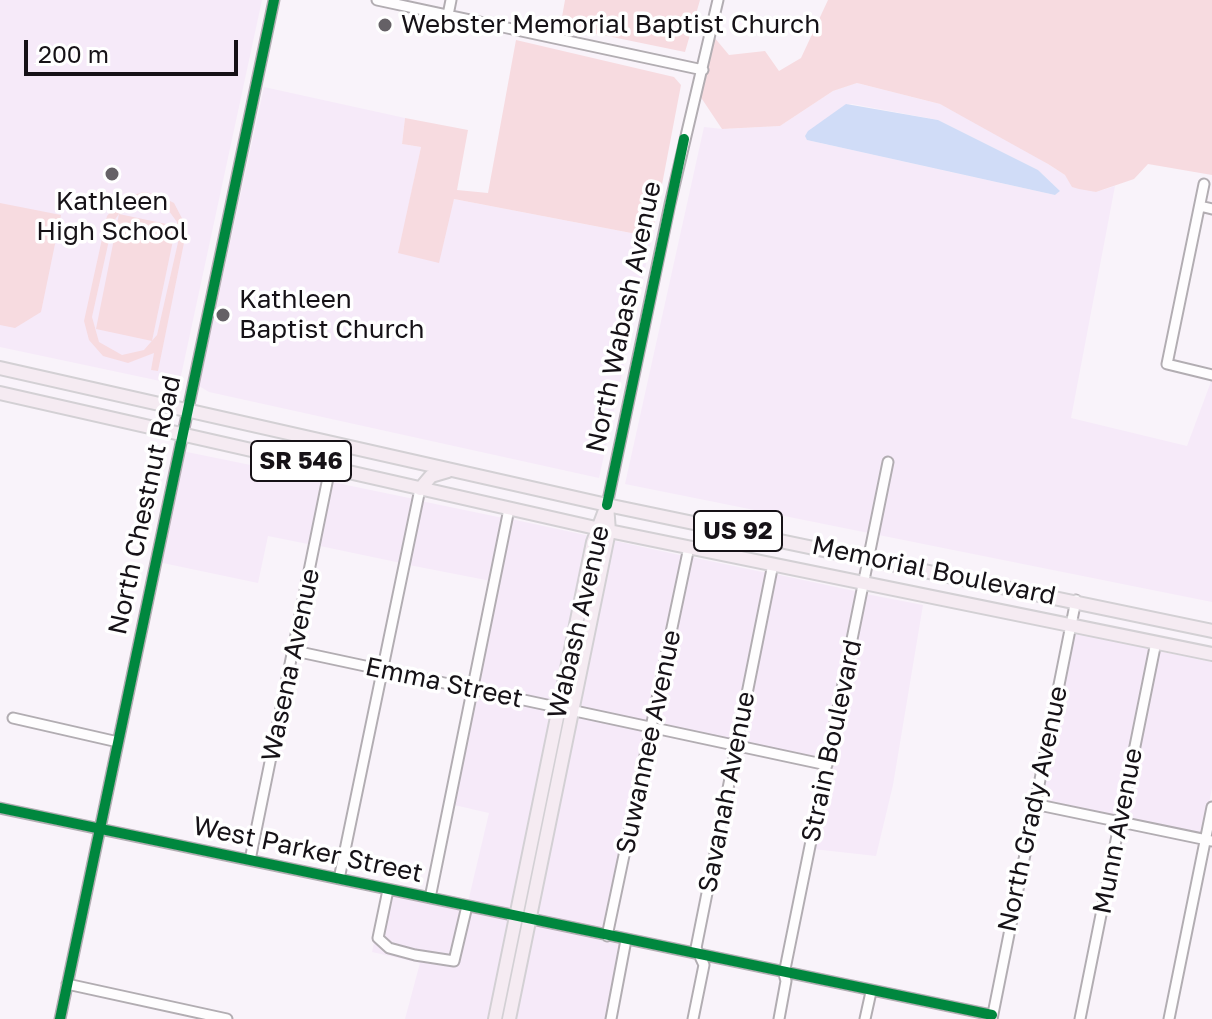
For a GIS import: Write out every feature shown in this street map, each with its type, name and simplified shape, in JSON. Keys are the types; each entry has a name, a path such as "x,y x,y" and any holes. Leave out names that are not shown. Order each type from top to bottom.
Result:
{"main road":[{"name":"Memorial Boulevard","path":"0,368 607,505 1211,628"},
{"name":"SR 546","path":"0,393 603,529"},
{"path":"420,489 431,476 451,470"},
{"name":"Wabash Avenue","path":"509,1019 572,711 607,505"},
{"name":"Wabash Avenue","path":"495,1019 559,708 603,529"},
{"name":"US 92","path":"603,529 1212,654"}],"street":[{"name":"North Chestnut Road","path":"60,1019 274,0"},
{"path":"377,0 703,70"},
{"path":"448,15 451,0"},
{"name":"North Wabash Avenue","path":"607,505 670,204 718,0"},
{"path":"1204,184 1167,364 1212,375"},
{"path":"1200,206 1212,209"},
{"name":"Strain Boulevard","path":"779,1019 786,981 784,974 888,462"},
{"name":"Wasena Avenue","path":"250,860 330,468"},
{"path":"339,879 420,489"},
{"path":"430,898 509,509"},
{"name":"Suwannee Avenue","path":"607,936 689,547"},
{"name":"Savanah Avenue","path":"693,1019 704,965 696,948 773,564"},
{"name":"North Grady Avenue","path":"992,1017 1076,600"},
{"name":"Munn Avenue","path":"1080,1019 1156,642"},
{"name":"Emma Street","path":"295,651 827,765"},
{"path":"13,718 118,742"},
{"path":"1034,804 1209,841"},
{"path":"1169,1019 1209,841 1212,807"},
{"name":"West Parker Street","path":"0,808 626,940"},
{"path":"388,890 378,938 389,948 415,955 454,961 467,906"},
{"path":"611,1019 626,940 871,992 945,1013 992,1017"},
{"path":"67,984 227,1019"},
{"path":"865,1019 871,992"}],"shaded area":[{"name":"Kathleen High School","path":"0,0 262,0 179,385 0,347"},
{"path":"565,0 700,0 685,52 578,30 562,17"},
{"path":"828,0 1212,0 1212,175 1148,164 1134,179 1096,192 1079,189 1072,187 1065,175 1048,164 940,104 857,83 833,91 780,126 722,129 700,96 714,37 729,55 765,51 779,71 801,58"},
{"path":"516,40 674,77 681,85 652,237 454,199 439,263 398,253 421,147 402,144 405,118 468,130 457,190 488,193"},
{"path":"857,83 940,104 1020,146 1065,175 1071,183 1096,192 1115,186 1071,418 1187,446 1212,379 1212,602 625,484 704,127 780,126 833,91","holes":["845,105 938,120 1038,170 1060,191 1055,195 807,140"]},
{"path":"264,87 405,118 402,144 421,147 399,253 454,199 652,237 599,478 209,392 199,386"},
{"path":"144,192 158,195 174,203 187,228 158,371 151,370 154,353 128,363 103,356 89,340 84,321 107,216 122,198","holes":["144,200 160,203 177,222 179,238 157,335 144,350 122,355 99,342 92,317 113,222 125,206"]},
{"path":"0,203 61,215 41,312 15,328 0,325"},
{"path":"119,214 176,226 152,341 96,329"},
{"path":"182,451 324,480 313,545 268,536 258,583 158,562"},
{"path":"332,482 414,499 401,563 320,546"},
{"path":"421,501 503,518 491,581 409,565"},
{"path":"511,519 590,536 556,703 479,687"},
{"path":"598,538 604,539 570,706 563,704"},
{"path":"611,540 684,556 649,723 577,707"},
{"path":"691,557 767,573 734,741 656,725"},
{"path":"775,574 859,592 825,760 741,742"},
{"path":"866,594 923,605 893,785 876,856 813,849"},
{"path":"1074,633 1151,649 1118,816 1038,800"},
{"path":"1158,651 1212,662 1212,788 1203,835 1125,818"},
{"path":"477,695 554,711 513,911 468,902 489,813 454,805"},
{"path":"562,713 568,714 527,914 520,912"},
{"path":"575,716 647,731 604,931 534,916"},
{"path":"391,894 463,910 452,957 391,944 382,936"},
{"path":"470,911 511,919 491,1019 405,1019 420,963 372,952 375,938 388,952 457,963"},
{"path":"532,924 622,945 607,1019 513,1019"}],"water":[{"path":"846,104 938,120 1038,170 1060,191 1055,195 807,140 805,136 808,131"}],"cycle path":[{"path":"60,1019 274,0"},
{"path":"607,505 684,139"},
{"path":"0,808 992,1015"}],"place":[{"name":"Webster Memorial Baptist Church","path":"385,25"},
{"name":"Kathleen High School","path":"112,174"},
{"name":"Kathleen Baptist Church","path":"223,315"}]}
